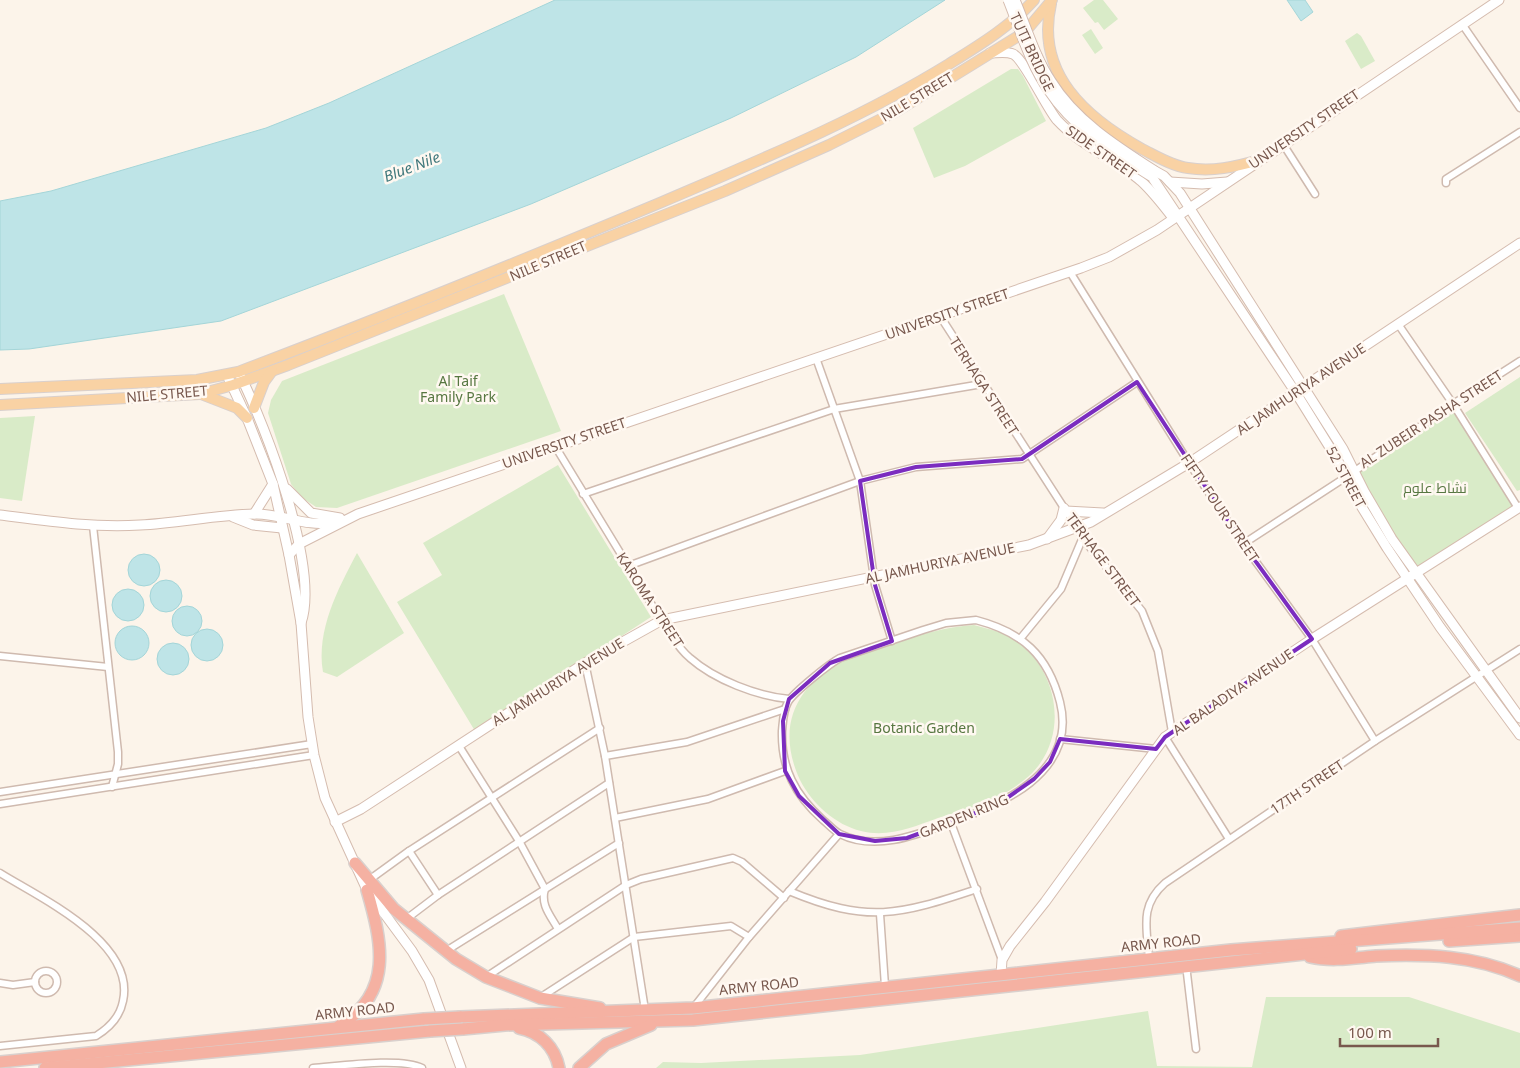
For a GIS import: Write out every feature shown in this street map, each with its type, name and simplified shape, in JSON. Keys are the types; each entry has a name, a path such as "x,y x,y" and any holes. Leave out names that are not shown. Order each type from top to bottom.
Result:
{"highway":[{"path":"355,863 368,885 405,920 446,952 486,977 540,998 620,1011"},
{"path":"335,1028 348,1020 364,1004 375,984 380,967 381,954 378,929 368,885"},
{"path":"1309,943 1355,934 1520,914"},
{"name":"ARMY ROAD","path":"0,1062 424,1019 693,1008 885,986 1309,943 1353,942 1520,928"},
{"name":"ARMY ROAD","path":"45,1068 505,1025 660,1022 1296,954 1520,936"},
{"path":"1296,954 1330,960 1404,955 1459,957 1520,976"},
{"path":"579,1068 587,1063 606,1044 660,1022"},
{"path":"505,1025 525,1029 539,1036 554,1052 559,1068"}],"main road":[{"name":"TUTI BRIDGE","path":"1008,0 1033,62 1056,102 1089,134 1154,174"},
{"name":"TUTI BRIDGE","path":"1015,0 1046,72 1068,104 1095,130 1154,174"},
{"name":"NILE STREET","path":"0,405 200,394 233,386 273,370 317,348 623,224 870,109 968,53 1034,0"},
{"path":"1052,0 1047,30 1049,48 1056,71 1067,88 1086,109 1119,136 1186,168 1210,170 1259,160"},
{"name":"NILE STREET","path":"623,224 725,191 877,122 1025,32 1052,0"},
{"name":"UNIVERSITY STREET","path":"0,514 92,526 142,526 254,514 279,515 322,524 345,519 1070,272 1109,257 1175,217 1499,0"},
{"name":"SIDE STREET","path":"990,54 1008,53 1018,58 1045,104 1057,119 1089,147 1139,179 1175,217"},
{"path":"870,109 877,122"},
{"path":"1167,179 1170,162"},
{"path":"1154,174 1167,179 1202,184 1227,182"},
{"path":"1154,174 1175,217"},
{"path":"719,179 725,191"},
{"name":"52 STREET","path":"1167,179 1180,193 1304,387 1354,470 1392,539 1417,573 1520,735"},
{"name":"52 STREET","path":"1175,217 1296,393 1369,520 1408,579 1481,674 1520,718"},
{"name":"AL JAMHURIYA AVENUE","path":"335,822 361,809 585,663 662,620 1047,540 1106,513 1189,463 1520,243"},
{"name":"NILE STREET","path":"0,389 197,380 228,375 317,348"},
{"path":"254,408 264,382 273,370"},
{"path":"238,372 284,486 293,518 299,544 305,589 305,613 301,624"},
{"path":"228,375 248,418 273,484 289,555 301,624 304,671 314,755 325,798 355,863"},
{"path":"112,384 114,399"},
{"path":"200,394 237,408 248,418"},
{"path":"254,514 273,484"},
{"path":"284,486 311,513 345,519"},
{"name":"AL BALADIYA AVENUE","path":"1002,960 1156,749 1169,735 1312,639 1519,507"},
{"path":"1047,540 1061,520 1065,510 1106,513"},
{"name":"UNIVERSITY STREET","path":"230,516 253,524 282,528"},
{"name":"UNIVERSITY STREET","path":"289,555 299,544 345,519"},
{"path":"368,885 422,966 436,995 461,1068"},
{"path":"1001,975 1002,960"}],"street":[{"path":"1462,24 1520,108"},
{"path":"1446,181 1520,132"},
{"path":"1283,144 1315,194"},
{"name":"FIFTY FOUR STREET","path":"1070,272 1189,463 1243,544 1312,639 1376,741"},
{"name":"TERHAGA STREET","path":"940,316 1028,454"},
{"path":"1398,324 1519,507"},
{"path":"816,358 860,481 876,593 892,641"},
{"name":"AL ZUBEIR PASHA STREET","path":"1243,544 1346,477 1452,404 1520,361"},
{"path":"628,566 860,481 916,467 1018,460 1137,382"},
{"path":"583,494 834,409 982,384"},
{"name":"KAROMA STREET","path":"555,446 676,643 698,664 750,691 770,697 789,699"},
{"name":"TERHAGE STREET","path":"1028,454 1083,537 1142,611 1158,651 1169,735"},
{"path":"92,526 118,752 112,786"},
{"path":"1020,639 1061,589 1083,537"},
{"name":"GARDEN RING","path":"976,620 998,626 1020,639 1036,652 1047,667 1055,684 1060,705 1060,739 1050,762 1016,795 997,805 907,838 889,841 857,839 839,834 810,809 799,796 785,770 782,747 785,709 789,699 830,663 892,641 946,623 976,620"},
{"name":"17TH STREET","path":"1149,960 1146,921 1150,900 1166,883 1376,741 1520,649"},
{"path":"0,656 108,666"},
{"path":"585,663 600,728 645,1010"},
{"path":"604,756 687,742 785,709"},
{"path":"368,885 409,850 600,728"},
{"path":"1169,735 1229,839"},
{"path":"1060,739 1156,749"},
{"path":"0,792 312,744"},
{"path":"459,746 520,841 545,889 543,901 558,929"},
{"path":"0,804 314,755"},
{"path":"151,768 152,781"},
{"path":"615,818 708,799 785,770"},
{"path":"405,920 438,894 608,783"},
{"path":"951,823 1002,960"},
{"path":"693,1008 749,937 839,834"},
{"path":"446,952 619,843"},
{"path":"409,850 438,894"},
{"path":"486,977 626,884 732,858 742,862 784,898"},
{"path":"0,874 84,926 99,938 122,974 125,994 117,1017 104,1031 96,1036 0,1046"},
{"path":"790,891 843,910 880,914 926,906 977,889"},
{"path":"880,914 885,986"},
{"path":"540,998 634,937 731,926 749,937"},
{"path":"1186,965 1196,1049"},
{"path":"0,983 13,985 35,982"},
{"path":"313,1068 388,1063 406,1063 422,1068"}],"highlighted area":[{"path":"1137,382 1243,544 1312,639 1165,737 1156,749 1060,739 1050,762 1034,779 997,805 907,838 875,841 839,834 799,796 785,771 783,721 789,699 830,663 892,641 875,585 860,481 916,467 1022,459"}],"green space":[{"path":"1094,0 1103,0 1118,19 1104,30 1098,22 1095,23 1083,8"},
{"path":"1091,29 1103,48 1095,54 1082,35"},
{"path":"1357,33 1361,36 1375,61 1361,69 1345,41"},
{"path":"1011,69 1018,69 1023,76 1046,121 965,166 934,178 913,128"},
{"name":"Al Taif Family Park","path":"504,294 561,431 337,508 316,507 301,497 291,484 268,413 271,400 282,381"},
{"path":"1520,377 1520,490 1517,491 1465,413"},
{"name":"نشاط علوم","path":"1453,407 1514,509 1415,569 1357,471"},
{"path":"35,416 22,501 0,498 0,418"},
{"path":"558,465 651,617 475,731 397,602 442,575 423,543"},
{"path":"357,553 404,633 337,677 323,672 323,641 330,610"},
{"name":"Botanic Garden","path":"974,625 1007,635 1017,641 1031,654 1042,670 1050,687 1054,706 1054,725 1050,743 1042,761 1019,784 997,797 910,828 891,832 871,833 852,828 834,819 818,805 805,789 793,760 790,725 795,709 803,694 829,669 857,654 932,632"},
{"path":"1266,997 1409,997 1520,1033 1520,1068 656,1068 663,1062 701,1063 860,1055 1148,1011 1157,1066 1252,1067"}],"water":[{"name":"Blue Nile","path":"555,0 945,0 856,57 731,118 531,204 221,321 29,349 0,350 0,201 51,191 266,128 329,103"},
{"path":"1287,0 1305,0 1313,12 1301,21"},
{"path":"144,554 150,555 155,559 159,564 159,576 155,581 150,585 144,586 138,585 133,581 129,576 128,570 129,564 133,559 138,555"},
{"path":"166,580 172,581 177,585 181,590 181,602 177,607 172,611 166,612 160,611 155,607 151,602 150,596 151,590 155,585 160,581"},
{"path":"128,589 139,594 144,605 139,616 128,621 117,616 112,605 117,594"},
{"path":"187,606 197,611 202,621 197,631 187,636 177,631 172,621 177,611"},
{"path":"132,626 144,631 149,643 144,655 132,660 120,655 115,643 120,631"},
{"path":"207,629 213,630 218,634 222,639 222,651 218,656 213,660 207,661 201,660 196,656 192,651 191,645 192,639 196,634 201,630"},
{"path":"173,643 179,644 184,648 188,653 188,665 184,670 179,674 173,675 167,674 162,670 158,665 157,659 158,653 162,648 167,644"}]}
